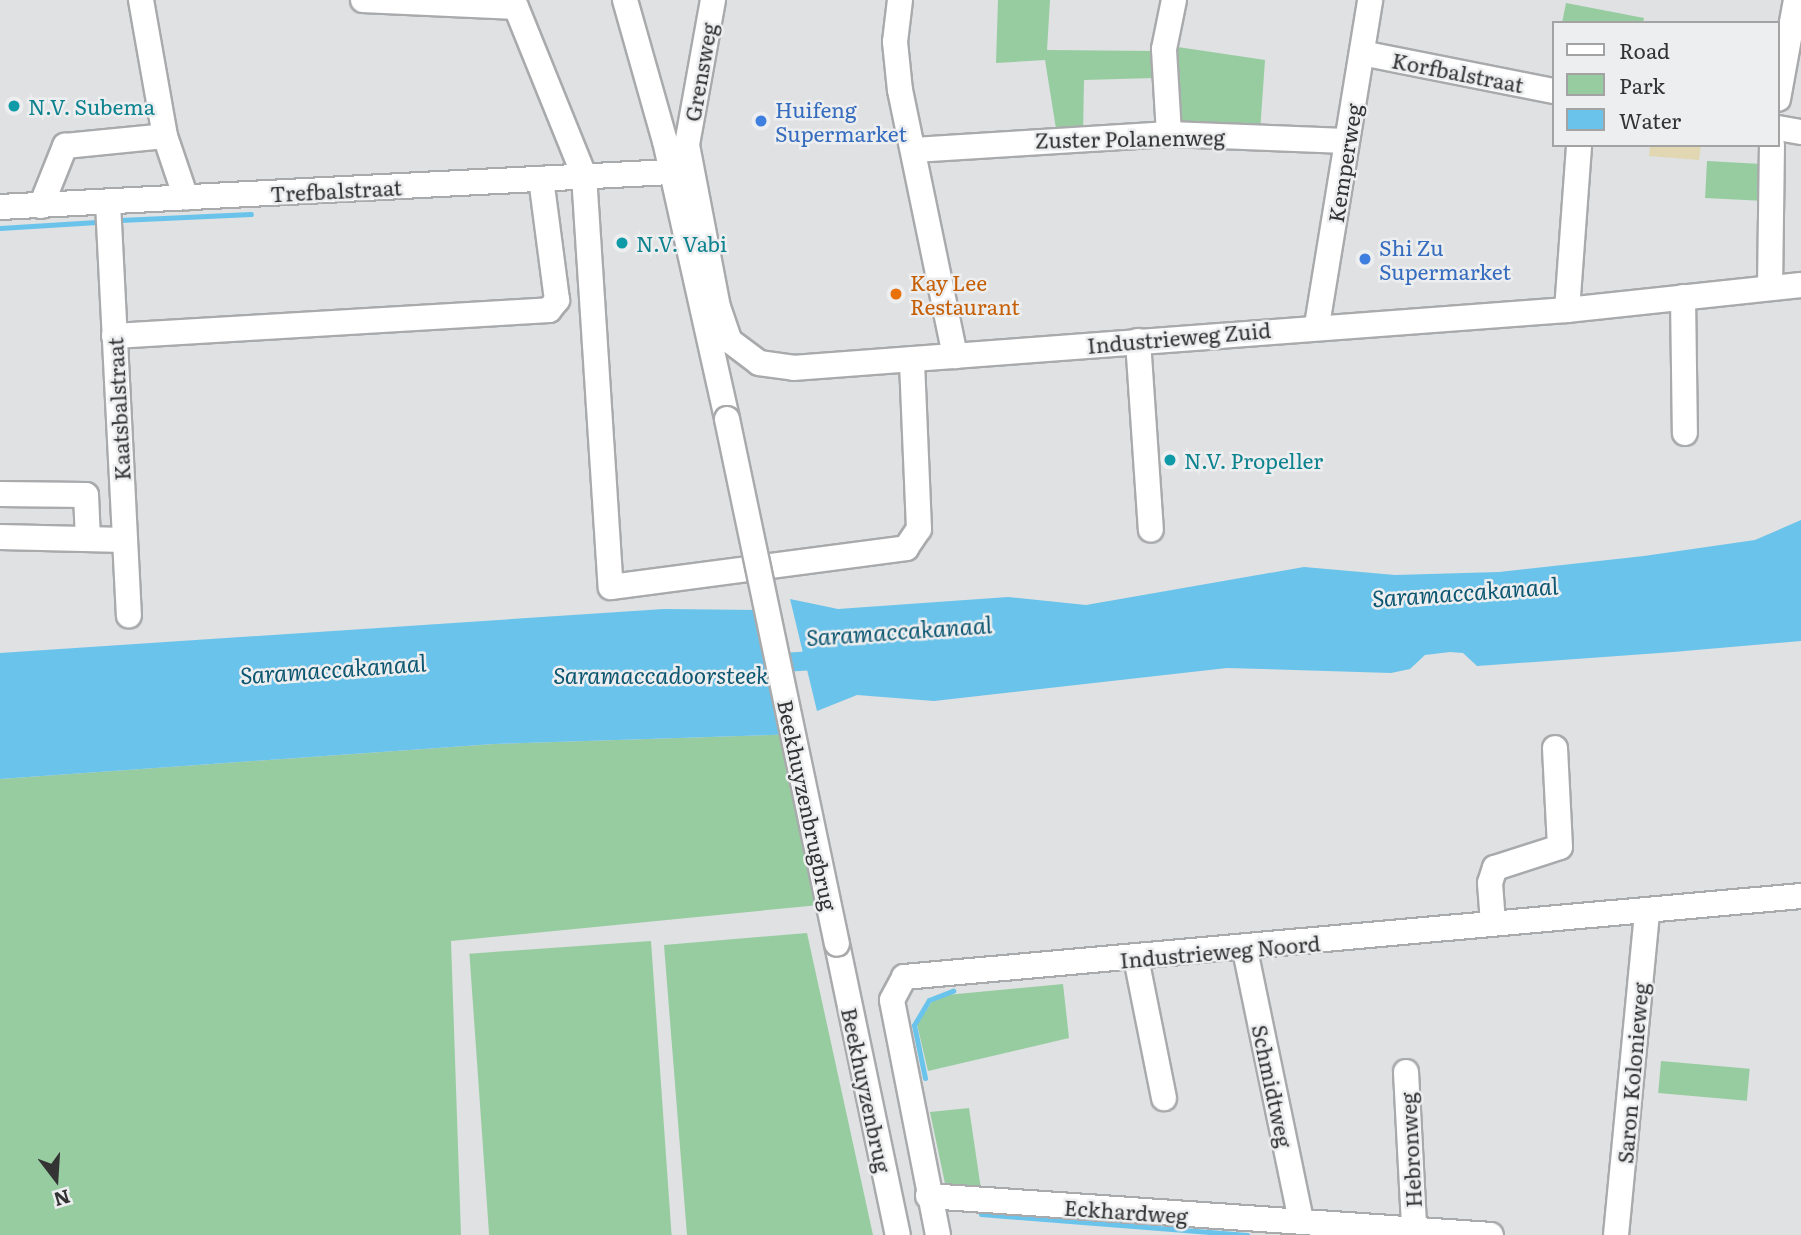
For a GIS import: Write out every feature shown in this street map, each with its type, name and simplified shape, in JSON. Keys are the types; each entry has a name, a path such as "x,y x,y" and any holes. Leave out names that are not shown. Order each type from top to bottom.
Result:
{"street":[{"path":"141,0 164,136 186,198"},
{"path":"363,0 514,5 584,175 614,589 906,548 919,529 912,359"},
{"path":"625,0 676,143 680,181"},
{"name":"Grensweg","path":"676,143 713,0"},
{"path":"900,0 897,67 955,356"},
{"path":"1169,134 1164,49 1174,0"},
{"name":"Kemperweg","path":"1317,325 1370,0"},
{"path":"1780,88 1796,0"},
{"name":"Korfbalstraat","path":"1363,53 1552,92"},
{"path":"1780,128 1801,132"},
{"name":"Zuster Polanenweg","path":"914,149 1169,134 1346,141"},
{"path":"41,206 69,144 164,136"},
{"path":"1567,310 1579,147"},
{"path":"1770,287 1772,147"},
{"name":"Trefbalstraat","path":"0,207 584,175 680,181"},
{"path":"114,336 549,310 557,300 541,179"},
{"name":"Industrieweg Zuid","path":"680,181 730,341 759,363 793,368 1317,325 1567,310 1801,285"},
{"name":"Beekhuyzenbrugbrug","path":"680,181 837,944"},
{"name":"Kaatsbalstraat","path":"108,203 129,615"},
{"path":"1683,297 1685,433"},
{"path":"1138,341 1151,530"},
{"path":"0,494 86,495 88,539"},
{"path":"0,537 125,540"},
{"path":"1493,923 1490,883 1495,868 1560,848 1555,748"},
{"name":"Industrieweg Noord","path":"938,1235 928,1196 892,1000 899,982 922,974 1245,950 1493,923 1801,896"},
{"name":"Saron Kolonieweg","path":"1616,1235 1647,911"},
{"name":"Beekhuyzenbrug","path":"837,944 898,1235"},
{"name":"Schmidtweg","path":"1245,950 1301,1221"},
{"path":"1136,958 1164,1098"},
{"name":"Hebronweg","path":"1406,1072 1414,1227"},
{"name":"Eckhardweg","path":"928,1196 1414,1227 1491,1235"}],"green space":[{"path":"998,0 1050,0 1047,50 1156,51 1154,78 1084,80 1083,134 1057,135 1045,60 996,63"},
{"path":"1566,3 1644,18 1643,21 1562,21"},
{"path":"1171,46 1265,60 1260,132 1177,126"},
{"path":"1707,161 1762,164 1760,201 1705,198"},
{"path":"800,734 840,903 451,941 461,1235 0,1235 0,779 494,744"},
{"path":"807,933 873,1235 687,1235 664,945"},
{"path":"651,941 672,1235 489,1235 469,954"},
{"path":"1063,984 1069,1038 928,1071 917,1024 936,996"},
{"path":"1661,1061 1750,1069 1747,1101 1658,1093"},
{"path":"969,1108 982,1196 947,1193 930,1112"}],"sand":[{"path":"1650,147 1701,147 1699,160 1649,156"}],"water":[{"name":"Saramaccadoorsteek","path":"1801,520 1801,641 1673,652 1477,666 1463,653 1450,652 1425,655 1410,669 1391,673 1227,668 934,701 857,695 817,711 790,599 838,609 1008,597 1086,605 1304,567 1395,575 1499,572 1644,556 1755,540"},
{"name":"Saramaccadoorsteek","path":"664,609 759,610 800,734 494,744 0,779 0,653"}],"waterway":[{"path":"120,220 251,214"},
{"path":"0,228 97,222"},
{"name":"Saramaccakanaal","path":"766,663 830,659"},
{"path":"925,1078 914,1025 929,1000 953,991"},
{"path":"981,1214 1247,1235"}],"place":[{"name":"N.V. Subema","path":"14,106"},
{"name":"Huifeng Supermarket","path":"761,121"},
{"name":"N.V. Vabi","path":"622,243"},
{"name":"Shi Zu Supermarket","path":"1365,259"},
{"name":"Kay Lee Restaurant","path":"896,294"},
{"name":"N.V. Propeller","path":"1170,460"}]}
